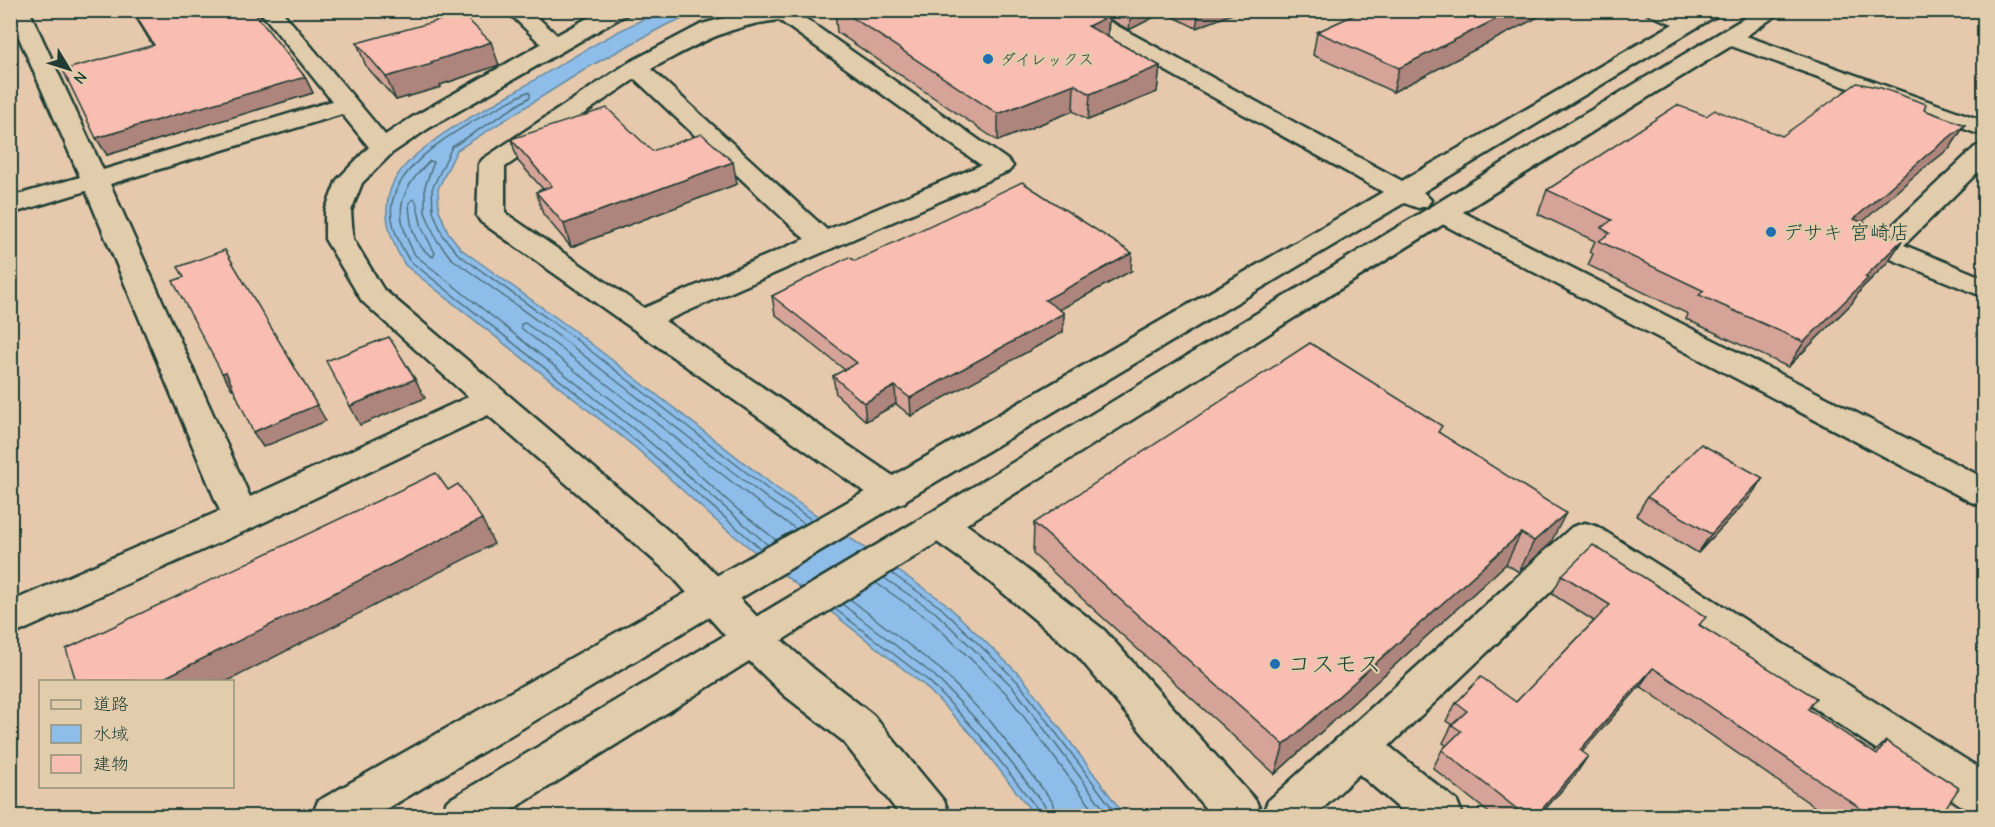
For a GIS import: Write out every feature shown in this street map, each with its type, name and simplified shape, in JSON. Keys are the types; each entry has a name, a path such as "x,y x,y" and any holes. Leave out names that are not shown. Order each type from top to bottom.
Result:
{"street":[{"path":"18,10 241,517"},
{"path":"269,10 345,105 383,148"},
{"path":"516,10 555,45"},
{"path":"620,10 420,123 383,148 350,180 338,211 339,239 372,295 490,400 685,566 727,587 768,631 800,682 858,728 928,816"},
{"path":"1071,10 1403,192 1984,494"},
{"path":"1655,10 1701,17"},
{"path":"463,816 926,534 1441,212 1774,10"},
{"path":"642,320 1000,166 795,12 757,16 710,29 636,68 492,164 491,216 642,320 879,500"},
{"path":"334,816 879,500 1701,17"},
{"path":"1730,38 1984,129"},
{"path":"636,68 824,242"},
{"path":"10,206 345,105"},
{"path":"1984,152 1886,247 1984,288"},
{"path":"10,620 241,517 490,400"},
{"path":"926,534 985,557 1090,642 1239,816"},
{"path":"1284,816 1585,537 1980,783"},
{"path":"1359,747 1441,816"}],"water":[{"path":"662,11 707,11 668,24 589,67 457,150 438,189 439,210 448,232 461,249 572,329 778,489 944,602 1023,678 1125,816 1035,816 974,737 925,686 722,526 636,448 405,265 388,225 387,204 389,193 400,171 420,151 459,124 565,61"}],"building":[{"path":"132,10 252,10 305,77 96,138 63,70 154,45"},
{"name":"ダイレックス","path":"841,10 1100,10 1109,16 1088,26 1160,66 1090,94 1074,84 998,114"},
{"path":"1365,10 1514,10 1399,68 1317,32"},
{"path":"462,14 491,42 431,62 432,64 386,77 357,43"},
{"path":"1857,83 1881,88 1926,104 1924,110 1965,125 1929,153 1854,219 1903,239 1804,342 1699,295 1704,291 1599,241 1610,233 1601,228 1612,220 1547,190 1677,105 1706,116 1715,110 1782,136"},
{"path":"607,108 652,151 702,134 733,162 564,224 536,192 552,186 511,139"},
{"path":"1022,182 1132,253 1045,300 1064,313 910,398 895,386 864,403 833,376 857,363 772,296 849,257 855,261"},
{"path":"225,250 317,405 253,432 226,372 222,373 173,281 184,277 178,267"},
{"path":"389,337 415,379 350,406 326,361"},
{"name":"コスモス","path":"1310,343 1442,426 1438,432 1566,513 1534,541 1521,533 1284,745 1034,523"},
{"path":"1701,444 1763,478 1711,534 1647,497"},
{"path":"436,473 448,490 458,484 482,519 160,680 76,680 66,649"},
{"path":"1593,545 1706,617 1699,625 1816,698 1808,709 1877,755 1886,741 1959,788 1940,816 1872,816 1653,668 1580,750 1588,756 1536,816 1526,816 1442,750 1461,731 1452,725 1467,711 1456,703 1481,677 1516,702 1610,605 1562,575"}],"place":[{"name":"ダイレックス","path":"988,59"},
{"name":"デサキ 宮崎店","path":"1771,232"},
{"name":"コスモス","path":"1275,664"}]}
